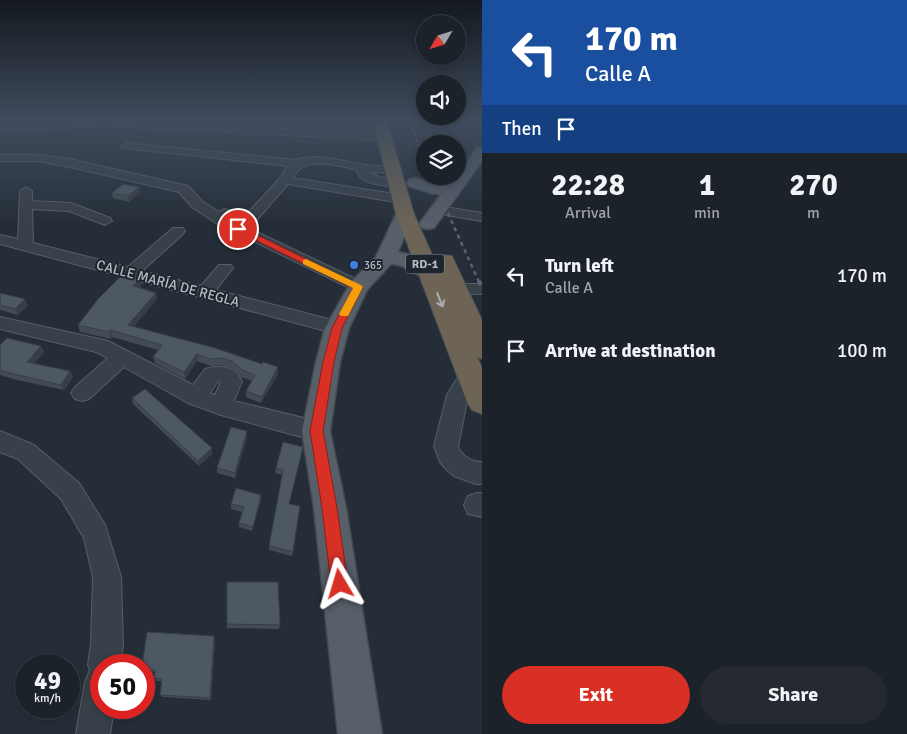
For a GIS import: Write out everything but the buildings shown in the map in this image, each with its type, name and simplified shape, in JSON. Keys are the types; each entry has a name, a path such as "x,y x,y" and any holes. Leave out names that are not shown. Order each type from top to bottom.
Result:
{"highway":[{"name":"RD-1","path":"393,156 429,273 482,402"},
{"name":"RD-1","path":"402,190 436,213 456,289 481,343"}],"main road":[{"path":"436,213 479,159"},
{"path":"360,734 330,508 316,431 328,362 337,328 358,287 385,259 402,190 454,188"},
{"path":"385,259 396,257 406,260 429,273"}],"street":[{"path":"224,156 297,164"},
{"path":"192,184 220,210 240,221 245,221 250,219 284,180 291,168 308,160 342,156"},
{"path":"365,156 402,190"},
{"path":"0,158 38,158 70,163 184,189 197,204 221,220 358,287"},
{"path":"284,180 402,190"},
{"path":"25,245 26,191"},
{"path":"26,205 71,206 105,221"},
{"path":"436,213 482,215"},
{"path":"131,273 178,231"},
{"name":"CALLE MARÍA DE REGLA","path":"0,239 337,328"},
{"path":"205,292 225,268"},
{"path":"456,289 482,289"},
{"path":"4,328 101,346 196,397 221,406 316,431"},
{"path":"82,393 121,358"},
{"path":"196,397 212,374 219,372 230,378 232,382 221,406"},
{"path":"470,375 458,395 446,446 448,455 455,462 463,468 476,473 482,473"},
{"path":"0,441 26,452 70,491 96,534 107,577 106,654"},
{"path":"93,734 95,719"}],"railway":[{"path":"435,185 438,192"},
{"path":"438,191 479,282"},
{"path":"479,281 482,288"}],"slow traffic":[{"path":"306,262 358,287 344,314"}],"place":[{"name":"365","path":"354,265"}],"route":[{"path":"238,229 358,287 337,328 328,362 316,431 330,508 340,584"}]}
